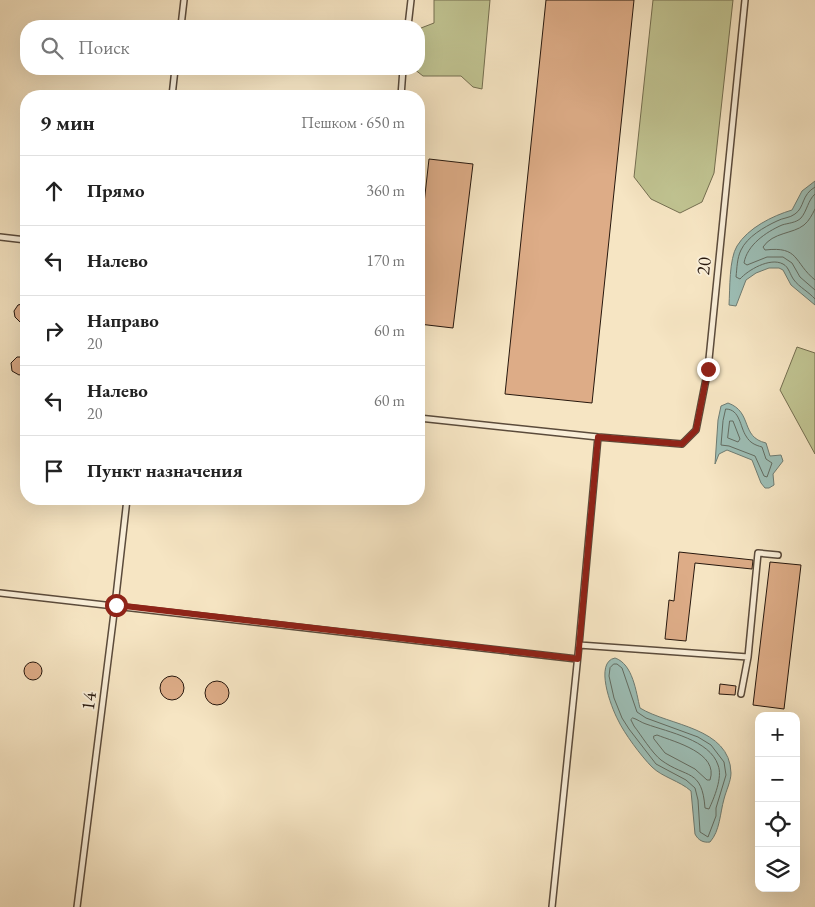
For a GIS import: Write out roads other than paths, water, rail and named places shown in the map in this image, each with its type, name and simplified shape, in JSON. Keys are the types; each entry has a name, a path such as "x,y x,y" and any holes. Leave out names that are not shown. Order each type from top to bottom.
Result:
{"lane":[{"path":"181,20 184,0"},
{"path":"409,20 411,0"},
{"name":"20","path":"425,419 682,444 696,430 708,369 745,0"},
{"path":"173,90 175,75"},
{"path":"402,90 403,75"},
{"path":"0,237 20,239"},
{"path":"552,907 578,659 598,437"},
{"name":"14","path":"77,907 116,605 126,505"},
{"path":"741,694 748,656 758,553 778,555"},
{"path":"0,593 578,659"},
{"path":"579,645 748,656"}],"water":[{"path":"815,181 815,305 791,285 783,270 769,268 756,273 746,280 736,306 729,305 731,266 737,246 754,228 792,210 802,191"},
{"path":"728,403 741,412 753,435 758,440 766,443 770,456 781,455 783,461 773,474 774,485 769,488 765,488 761,483 752,460 727,450 719,454 715,464 718,420 721,406"},
{"path":"615,658 621,661 630,672 640,708 709,737 720,746 728,758 731,773 730,779 718,827 710,842 701,841 695,834 691,791 652,767 633,744 615,714 608,696 605,676 609,661"}]}
